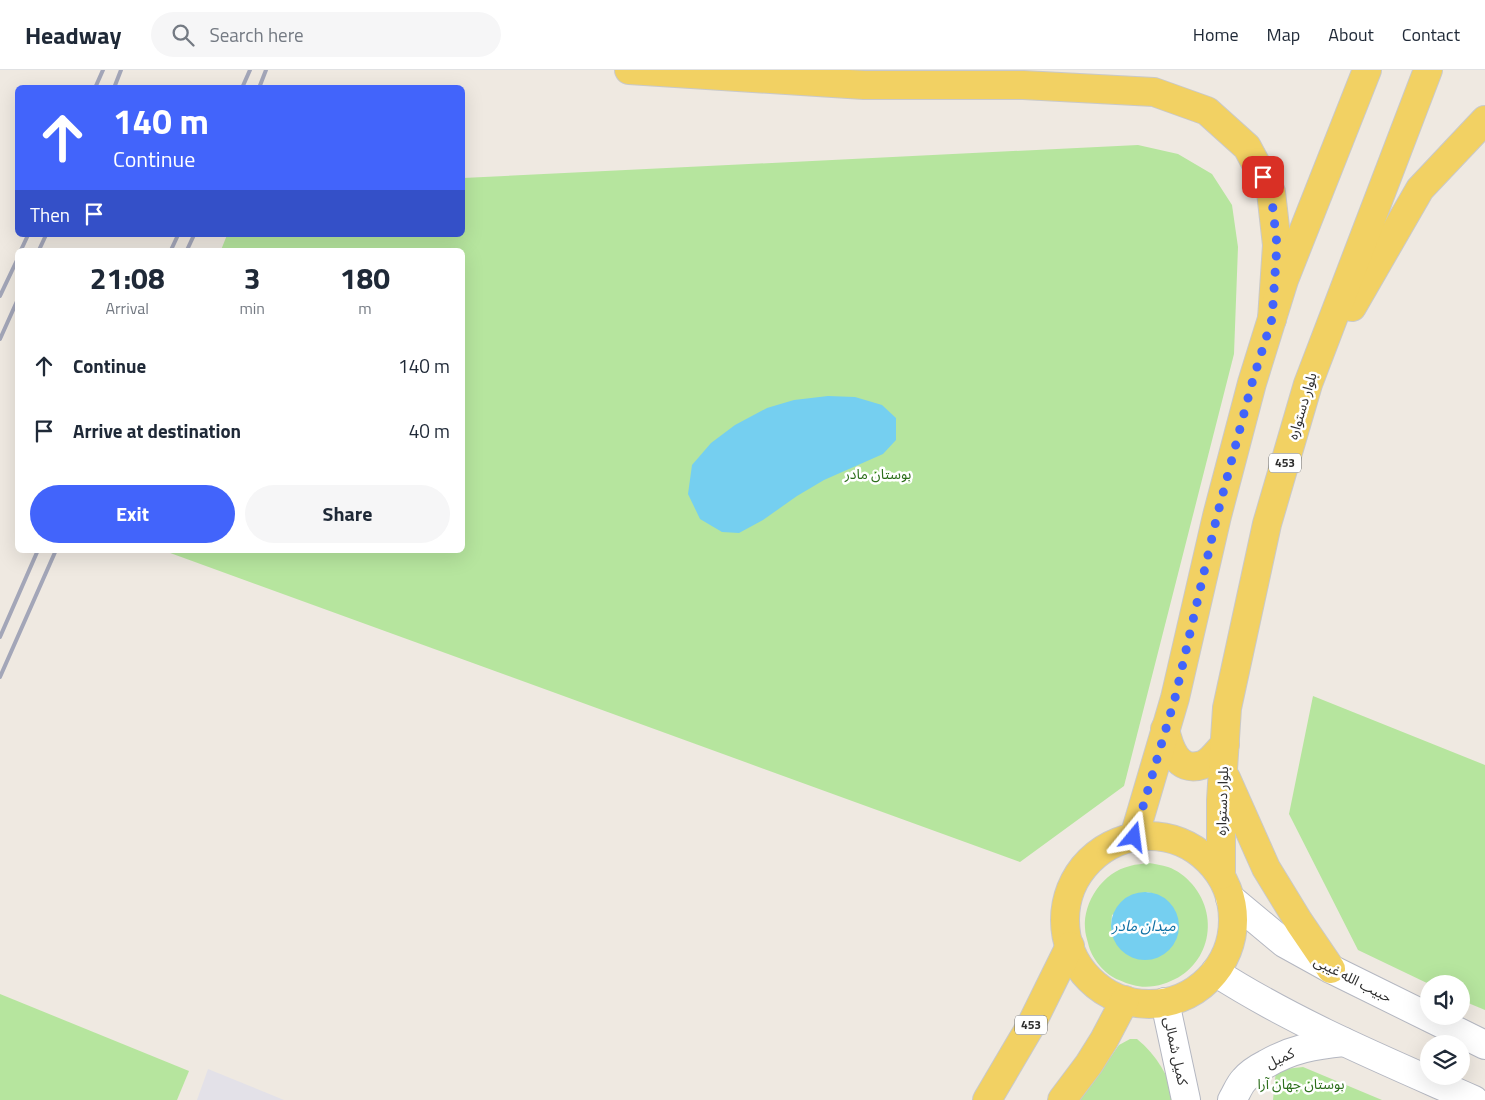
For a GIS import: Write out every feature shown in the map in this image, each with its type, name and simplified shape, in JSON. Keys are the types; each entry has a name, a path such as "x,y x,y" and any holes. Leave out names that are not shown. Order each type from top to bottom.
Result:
{"main road":[{"path":"629,70 864,85 1023,85 1154,92 1207,111 1247,147 1271,192 1277,245 1272,319"},
{"path":"1134,837 1175,698 1217,516 1252,383 1284,280 1368,70"},
{"name":"بلوار دستواره","path":"1225,886 1221,800 1227,708 1267,524 1308,384 1428,70"},
{"path":"1308,384 1420,189 1485,120"},
{"path":"1165,729 1169,746 1175,759 1189,766 1202,765 1214,757 1225,744"},
{"path":"1223,772 1266,868 1331,969"},
{"path":"1159,836 1183,842 1204,856 1225,886 1233,924 1228,950 1215,972 1200,986 1184,996 1165,1002 1144,1003 1124,1000 1106,992 1091,980 1078,964 1070,946 1065,923 1067,902 1077,877 1092,858 1111,844 1134,837 1159,836"},
{"name":"حبیب الله غیبی","path":"1225,886 1284,943 1331,969 1485,1045"},
{"name":"453","path":"986,1100 1030,1027 1070,946"},
{"path":"1215,972 1303,1023 1474,1100"},
{"path":"1062,1100 1104,1040 1124,1000"},
{"name":"کمیل شمالی","path":"1165,1002 1186,1100"},
{"name":"کمیل","path":"1232,1100 1243,1080 1255,1070 1275,1059 1293,1050 1344,1042"}],"shaded area":[{"path":"208,1069 284,1100 197,1100"}],"green space":[{"name":"بوستان مادر","path":"1138,145 1178,154 1212,174 1232,205 1238,247 1234,354 1124,786 1020,862 170,553 465,553 465,248 222,248 226,237 465,237 465,178"},
{"path":"1313,696 1485,765 1485,1010 1470,1004 1470,975 1420,975 1420,980 1358,950 1289,814"},
{"path":"1149,863 1171,868 1190,881 1201,898 1208,928 1206,942 1200,956 1191,968 1163,984 1144,987 1131,985 1114,978 1095,960 1088,943 1085,918 1091,899 1103,881 1120,869","holes":["1147,892 1155,894 1171,905 1178,923 1178,931 1113,937 1112,915"]},
{"path":"0,994 189,1071 177,1100 0,1100"},
{"path":"1130,1039 1137,1039 1156,1059 1165,1074 1176,1100 1080,1100 1119,1045"},
{"name":"بوستان جهان آرا","path":"1303,1067 1382,1100 1273,1100 1276,1070"}],"water":[{"path":"828,396 855,397 882,405 896,418 896,440 883,454 824,480 763,520 739,533 722,532 700,519 688,494 692,465 711,443 735,425 767,408 794,400"},
{"name":"میدان مادر","path":"1145,892 1158,895 1169,902 1176,913 1179,926 1176,939 1169,950 1158,957 1145,960 1132,957 1121,950 1114,939 1111,926 1114,913 1121,902 1132,895"}],"railway":[{"path":"96,85 103,70"},
{"path":"115,85 121,70"},
{"path":"243,85 250,70"},
{"path":"260,85 266,70"},
{"path":"22,248 27,237"},
{"path":"40,248 45,237"},
{"path":"172,248 177,237"},
{"path":"188,248 193,237"},
{"path":"0,296 15,264"},
{"path":"0,339 15,306"},
{"path":"0,637 37,553"},
{"path":"0,677 55,553"}],"route":[{"path":"1134,837 1175,698 1217,516 1252,383 1272,319 1277,245 1271,192 1263,177"}]}
